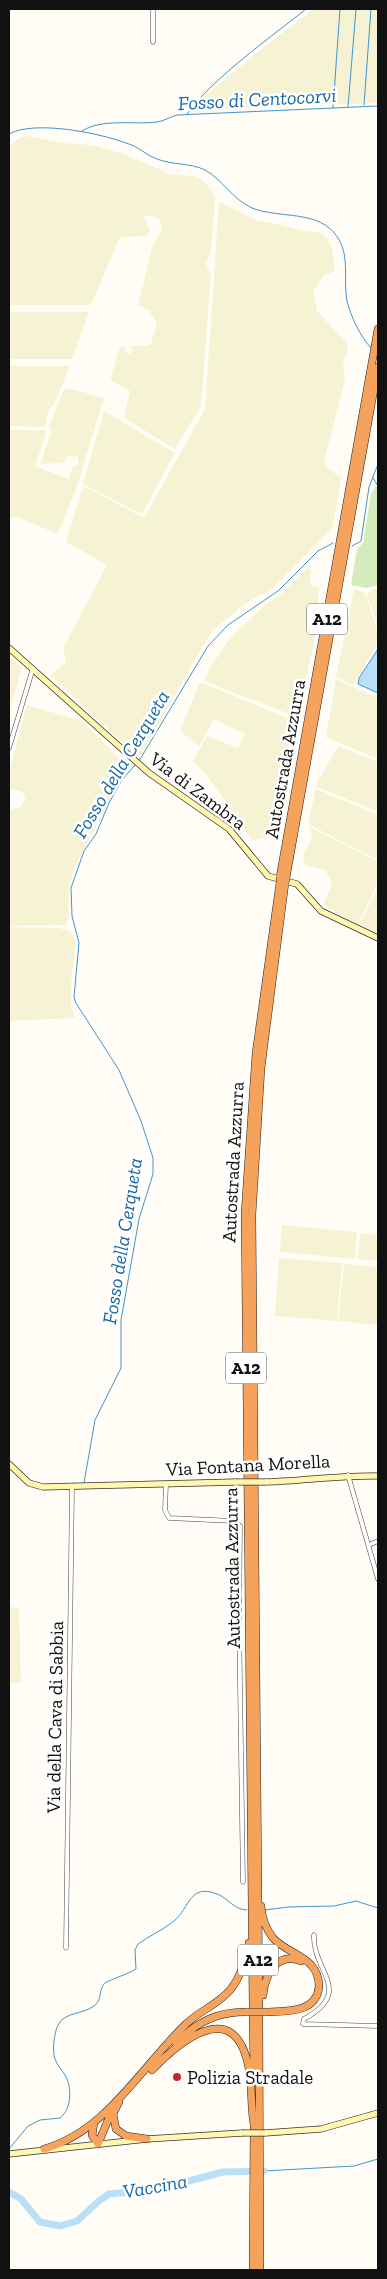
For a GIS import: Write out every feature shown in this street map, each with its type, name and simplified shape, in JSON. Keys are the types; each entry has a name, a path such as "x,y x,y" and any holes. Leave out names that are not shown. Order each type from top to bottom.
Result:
{"highway":[{"name":"Autostrada Azzurra","path":"254,1856 252,1215 261,1068 283,880 378,329"},
{"name":"Autostrada Azzurra","path":"283,880 378,367"},
{"path":"169,2044 206,2018 226,2011 292,2011 303,2008 315,1998 319,1984 316,1972 311,1964 273,1938 255,1910 254,1856"},
{"path":"44,2149 70,2140 94,2123 189,2021 222,1998 235,1983 247,1951 255,1910 260,1868 254,1856"},
{"name":"A12","path":"255,1910 260,2100 258,2165 260,2270"},
{"path":"98,2144 115,2108 188,2030 205,2020 224,2014 294,2009 310,2000 315,1994 317,1985 315,1974 310,1966 293,1958 284,1959 274,1966 265,1982 258,2011"},
{"name":"A12","path":"258,2011 254,2125 258,2165"},
{"path":"167,2054 205,2030 221,2028 233,2034 243,2047 248,2062 254,2125"},
{"path":"115,2108 112,2120 117,2130 126,2136 147,2139"},
{"path":"94,2123 91,2133 98,2144"},
{"name":"A12","path":"253,2270 258,2177"}],"street":[{"path":"153,9 153,42"},
{"name":"Via di Zambra","path":"9,648 137,763 229,829 268,876 296,884 322,910 378,938"},
{"path":"9,748 33,668"},
{"name":"Via Fontana Morella","path":"9,1464 32,1485 46,1488 265,1482 348,1475 378,1476"},
{"path":"348,1475 378,1579"},
{"path":"166,1484 164,1510 169,1518 234,1520 240,1526 240,1830 243,1882"},
{"name":"Via della Cava di Sabbia","path":"66,1948 72,1487"},
{"path":"368,1544 378,1541"},
{"path":"314,1935 314,1951 326,1973 329,1988 321,2008 304,2019 303,2024 378,2026"},
{"path":"10,2153 147,2139 321,2130 378,2113"}],"shaded area":[{"path":"314,9 378,9 378,103 204,109 199,106 199,102 207,94 265,46"},
{"path":"27,136 62,143 91,145 121,153 166,172 166,174 194,176 202,180 212,190 215,199 211,250 206,264 211,274 201,406 175,449 124,418 130,391 110,380 120,347 126,347 124,352 131,354 132,347 129,346 146,346 151,344 157,323 149,311 138,305 153,244 162,229 161,222 156,217 147,215 144,217 150,230 147,236 120,237 91,305 9,305 9,146 20,138"},
{"path":"219,201 257,221 304,231 318,232 327,238 332,247 335,271 323,276 313,291 317,311 347,343 348,350 343,362 345,380 324,461 328,468 341,478 333,527 269,592 257,596 242,606 211,632 139,758 50,675 66,662 63,648 107,565 66,542 83,486 144,518 205,409"},
{"path":"9,312 89,312 72,359 9,359"},
{"path":"9,366 70,366 55,402 48,411 45,427 9,426"},
{"path":"68,388 104,398 78,483 58,534 15,516 9,520 9,430 45,430 46,434 35,466 69,479 72,468 78,464 78,457 68,456 62,463 40,464 52,430 49,428 52,419 63,391"},
{"path":"104,411 175,453 142,514 83,484"},
{"path":"308,567 311,570 310,585 319,587 314,643 297,717 204,681 207,672 232,636 265,605 281,594"},
{"path":"357,589 367,597 378,633 378,643 353,685 336,677 354,590"},
{"path":"373,589 378,589 378,628 367,593"},
{"path":"9,657 22,667 9,714"},
{"path":"336,679 378,698 378,759 326,737"},
{"path":"200,682 292,720 285,783 272,837 252,840 206,774 193,761 207,736 238,748 245,734 214,719 199,746 180,731"},
{"path":"27,705 82,721 128,767 75,866 69,889 68,921 65,925 9,926 9,811 20,807 26,797 21,791 9,789 9,772"},
{"path":"338,746 378,762 378,812 317,787 318,781"},
{"path":"316,789 378,815 378,860 308,824"},
{"path":"310,827 378,862 378,883 358,924 326,907 324,903 332,884 329,876 324,870 306,865 304,861 304,852 312,839"},
{"path":"378,887 378,933 360,924"},
{"path":"9,927 58,928 70,931 76,942 71,983 71,1007 75,1018 9,1021"},
{"path":"282,1225 357,1232 355,1259 280,1252"},
{"path":"360,1233 378,1235 378,1261 358,1259"},
{"path":"279,1258 342,1263 337,1321 275,1316"},
{"path":"344,1264 378,1267 378,1325 338,1321"},
{"path":"9,1607 19,1608 21,1683 9,1683"}],"green space":[{"path":"376,486 378,490 378,585 367,588 351,585 357,549 363,543 371,494"}],"water":[{"path":"378,649 378,693 358,684 359,678"}],"waterway":[{"path":"187,114 198,100 227,72 306,9"},
{"path":"333,108 340,9"},
{"path":"348,107 356,9"},
{"path":"364,105 371,9"},
{"path":"378,97 378,106"},
{"name":"Fosso di Centocorvi","path":"82,131 108,123 157,122 177,115 378,106"},
{"path":"9,134 21,130 53,128 89,133 122,141 157,159 205,170 239,200 252,208 298,216 321,223 330,229 342,245 345,261 347,301 353,320 371,348"},
{"name":"Fosso della Cerqueta","path":"352,546 361,541 369,487 378,464"},
{"path":"373,478 378,486"},
{"name":"Fosso della Cerqueta","path":"139,761 208,646 228,625 278,591 318,551 333,543"},
{"name":"Fosso della Cerqueta","path":"84,1483 95,1420 121,1368 121,1320 139,1219 153,1174 153,1158 141,1121 119,1070 74,997 79,943 72,916 71,888 84,851 96,834 109,803 122,780 136,764"},
{"path":"9,2149 28,2126 40,2120 60,2118 67,2109 70,2098 69,2086 54,2056 55,2033 61,2021 69,2015 90,2009 99,2001 105,1983 136,1969 135,1950 138,1944 174,1921 195,1894 208,1891 217,1894 238,1908 247,1910"},
{"path":"265,1910 288,1907 334,1906 356,1901 378,1908"},
{"path":"264,2171 354,2166 378,2159"},
{"name":"Vaccina","path":"9,2192 21,2199 40,2222 60,2226 77,2221 109,2194 154,2190 223,2172 264,2171"}],"place":[{"name":"Polizia Stradale","path":"177,2077"}]}
